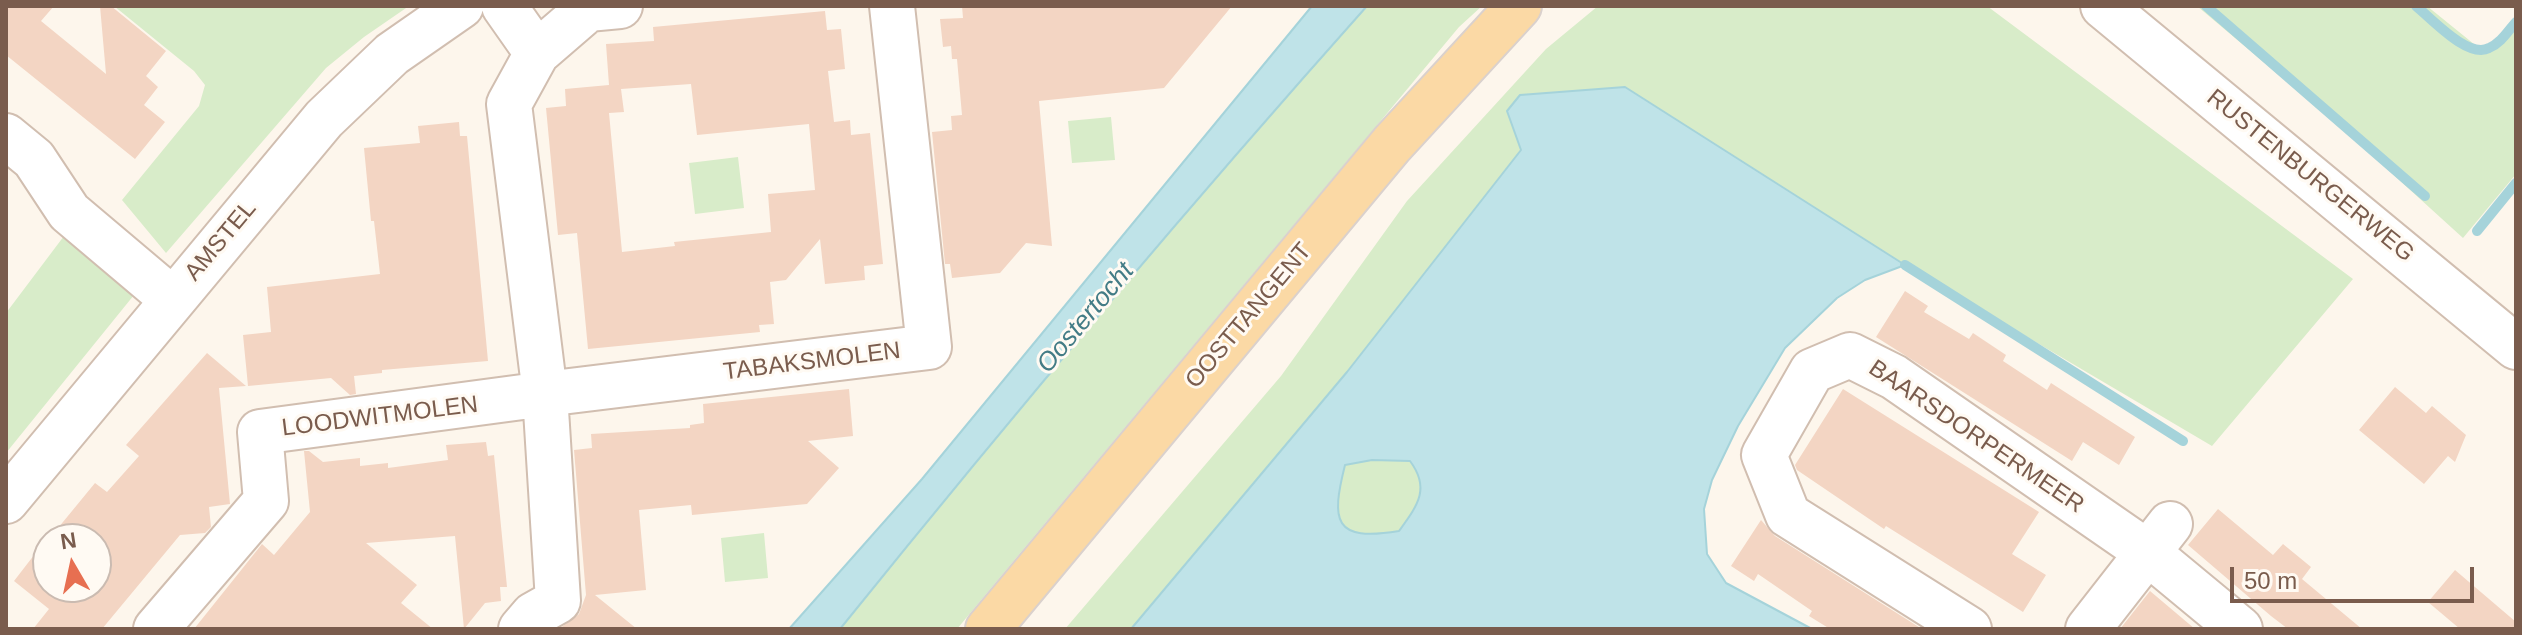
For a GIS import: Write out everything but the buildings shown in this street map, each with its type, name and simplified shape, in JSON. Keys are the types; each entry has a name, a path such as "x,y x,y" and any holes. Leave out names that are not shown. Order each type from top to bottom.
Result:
{"main road":[{"name":"OOSTTANGENT","path":"988,629 1392,144 1519,7"}],"street":[{"name":"AMSTEL","path":"6,501 324,119 392,54 461,6"},
{"path":"504,6 537,53"},
{"path":"521,629 533,615 558,601 545,394 509,104 537,53 588,9 620,6"},
{"name":"TABAKSMOLEN","path":"545,394 929,347 892,6"},
{"name":"RUSTENBURGERWEG","path":"2103,6 2516,347"},
{"path":"6,136 34,159 69,212 172,299"},
{"name":"BAARSDORPERMEER","path":"1969,629 1788,515 1764,455 1812,371 1850,355 1894,377 2159,538 2240,629"},
{"name":"LOODWITMOLEN","path":"156,629 266,501 260,432 545,394"},
{"path":"2088,629 2159,538"}],"green space":[{"path":"114,6 409,6 326,68 166,253 122,200 199,106 205,85 194,71"},
{"path":"1367,6 1482,6 1459,27 957,629 840,629 1100,314"},
{"path":"1598,6 1987,6 2353,279 2212,446 1905,265 1625,87 1520,95 1507,111 1521,150 1347,372 1131,629 1065,629 1281,376 1407,201 1546,49"},
{"path":"2197,6 2427,6 2485,53 2516,16 2516,174 2463,238 2343,129"},
{"path":"1111,117 1115,160 1072,163 1068,121"},
{"path":"738,157 744,208 695,214 689,163"},
{"path":"64,236 134,295 6,453 6,313"},
{"path":"1372,460 1410,461 1420,481 1416,505 1399,531 1377,534 1349,530 1338,513 1345,464"},
{"path":"764,533 768,578 725,582 721,538"}],"water":[{"name":"Oostertocht","path":"1312,6 1367,6 1100,314 840,629 789,629 922,479"},
{"path":"1625,87 1905,265 1865,280 1837,298 1785,348 1738,426 1712,480 1704,509 1707,554 1726,583 1812,629 1131,629 1347,372 1521,150 1507,111 1520,95","holes":["1372,460 1410,461 1420,480 1419,497 1399,531 1377,534 1349,530 1342,523 1338,500 1345,465"]}],"waterway":[{"path":"2206,6 2425,196"},
{"path":"2416,6 2461,43 2480,50 2497,43 2516,22"},
{"path":"2477,231 2516,183"},
{"path":"1905,265 2183,441"}]}
